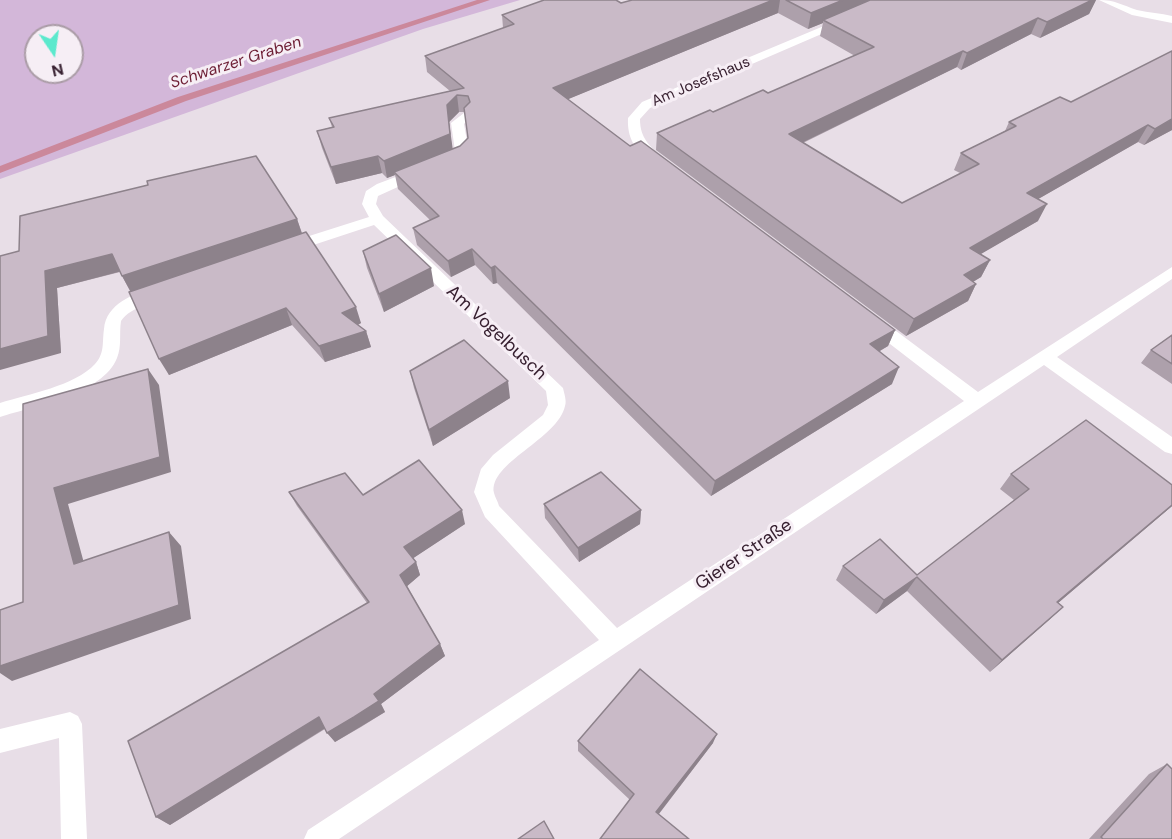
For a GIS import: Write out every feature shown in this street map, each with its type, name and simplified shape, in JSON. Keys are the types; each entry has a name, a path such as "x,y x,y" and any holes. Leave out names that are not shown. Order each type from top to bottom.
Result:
{"street":[{"path":"1104,0 1136,13 1172,20"},
{"name":"Am Josefshaus","path":"667,167 646,152 637,142 633,126 634,118 646,105 853,16"},
{"path":"267,256 377,219 368,199 376,190 456,158 462,153 457,124 464,117"},
{"name":"Am Vogelbusch","path":"377,219 557,393 558,408 550,419 497,464 488,475 484,486 484,500 492,512 615,641"},
{"name":"Gierer Straße","path":"317,839 1172,272"},
{"path":"0,410 78,384 94,375 111,355 111,324 116,314 132,302 168,289"},
{"path":"865,316 977,400"},
{"path":"1044,356 1172,447"},
{"path":"0,741 70,724 74,839"}],"shaded area":[{"path":"0,0 520,0 423,29 0,179"}],"building":[{"path":"544,0 616,0 621,3 632,0 773,0 553,88 630,146 641,141 895,330 870,344 899,367 715,481 495,266 491,268 472,249 448,261 413,228 439,216 394,172 460,146 468,138 464,108 470,102 468,96 457,95 447,105 450,134 384,161 378,156 331,167 317,131 334,127 329,118 464,88 425,56 514,24 502,15"},
{"path":"786,0 843,0 811,13"},
{"path":"870,0 1092,0 1047,22 1038,18 967,53 963,51 789,134 902,203 979,164 961,153 1016,126 1009,122 1060,97 1071,102 1172,51 1172,119 1155,129 1148,125 1027,193 1047,204 970,248 990,260 964,275 976,284 914,319 657,133 763,90 768,93 874,47 823,20"},
{"path":"256,156 297,219 122,276 112,254 45,271 48,336 0,349 0,256 19,251 20,216 148,185 147,181"},
{"path":"306,232 356,307 342,313 366,331 319,346 286,308 159,359 129,292"},
{"path":"396,235 431,268 379,294 363,251"},
{"path":"1172,335 1172,364 1151,350"},
{"path":"464,340 508,381 429,430 410,371"},
{"path":"148,369 160,457 54,488 74,564 169,532 179,605 0,666 0,610 23,602 23,404"},
{"path":"1086,420 1172,485 1172,505 1057,602 1063,607 1002,660 917,577 884,600 843,566 880,539 917,575 1029,489 1011,474"},
{"path":"419,460 462,510 404,547 416,562 400,575 440,644 374,694 379,701 354,717 327,733 319,717 156,817 128,741 369,602 289,492 345,473 363,495"},
{"path":"601,472 641,510 578,548 544,504"},
{"path":"640,669 717,734 656,812 689,839 600,839 634,794 578,741"},
{"path":"1167,764 1172,769 1172,839 1103,839 1101,837"},
{"path":"544,821 554,839 518,839"}],"waterway":[{"name":"Schwarzer Graben","path":"0,170 182,99 486,0"}]}
